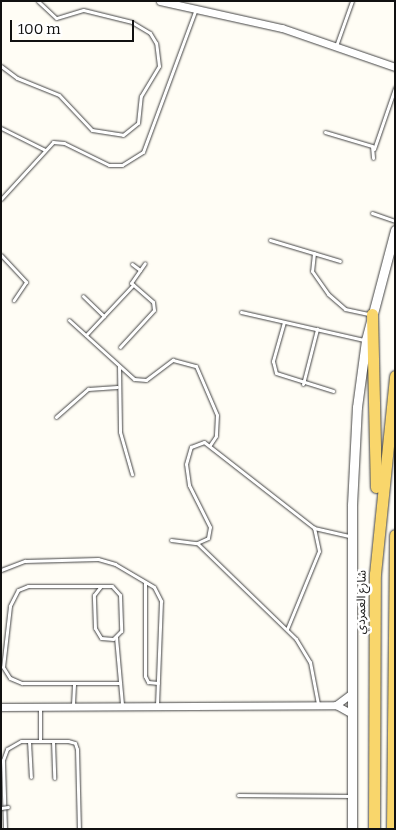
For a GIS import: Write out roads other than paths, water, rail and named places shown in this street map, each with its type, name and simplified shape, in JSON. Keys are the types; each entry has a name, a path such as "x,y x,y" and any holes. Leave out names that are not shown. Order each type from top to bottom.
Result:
{"main road":[{"path":"372,314 374,460 379,503"},
{"name":"شارع العمردي","path":"374,829 379,503 395,376"},
{"path":"392,829 395,535"}],"street":[{"path":"160,1 197,7 282,28 395,67"},
{"path":"352,829 353,535 357,408 366,340 395,230"},
{"path":"336,705 352,693"},
{"path":"1,707 73,704 336,705 352,714"}],"lane":[{"path":"1,66 17,78 59,94 92,130 123,135 138,122 141,96 159,66 156,43 150,33 132,22 83,10 56,18 38,1"},
{"path":"336,46 352,1"},
{"path":"1,199 45,150 59,141 109,165 122,165 143,152 197,7"},
{"path":"373,158 374,149 395,88"},
{"path":"1,128 45,150"},
{"path":"325,132 374,149"},
{"path":"372,213 395,221"},
{"path":"270,240 340,261"},
{"path":"314,253 312,271 335,301 351,312 372,314"},
{"path":"1,255 26,282 14,300"},
{"path":"120,347 154,310 153,302 133,285 132,280 145,263"},
{"path":"132,264 140,270"},
{"path":"86,335 133,285"},
{"path":"83,296 104,316"},
{"path":"241,312 366,340"},
{"path":"70,320 119,365 140,381 174,360 196,366 218,415 210,445"},
{"path":"284,322 273,368 281,378 333,391"},
{"path":"303,384 317,329"},
{"path":"119,365 117,387 120,432 132,474"},
{"path":"56,417 88,388 117,387"},
{"path":"171,540 197,543 208,538 210,527 189,485 186,464 191,447 204,442 314,528 332,534 353,535"},
{"path":"287,629 319,551 314,528"},
{"path":"197,543 287,629 310,662 318,705"},
{"path":"1,570 25,562 98,559 115,564 157,590 161,601 157,704"},
{"path":"145,582 145,676 148,682 158,683"},
{"path":"120,683 22,683 6,673 2,660 11,600 18,590 28,586 112,586 120,595 122,628 116,637 122,704"},
{"path":"101,586 94,595 95,628 101,638 116,637"},
{"path":"73,704 74,683"},
{"path":"40,705 40,741"},
{"path":"29,741 30,777"},
{"path":"53,741 54,778"},
{"path":"5,829 3,782 7,749 16,742 72,741 76,745 79,829"},
{"path":"238,794 352,796"},
{"path":"1,808 10,808"}]}
